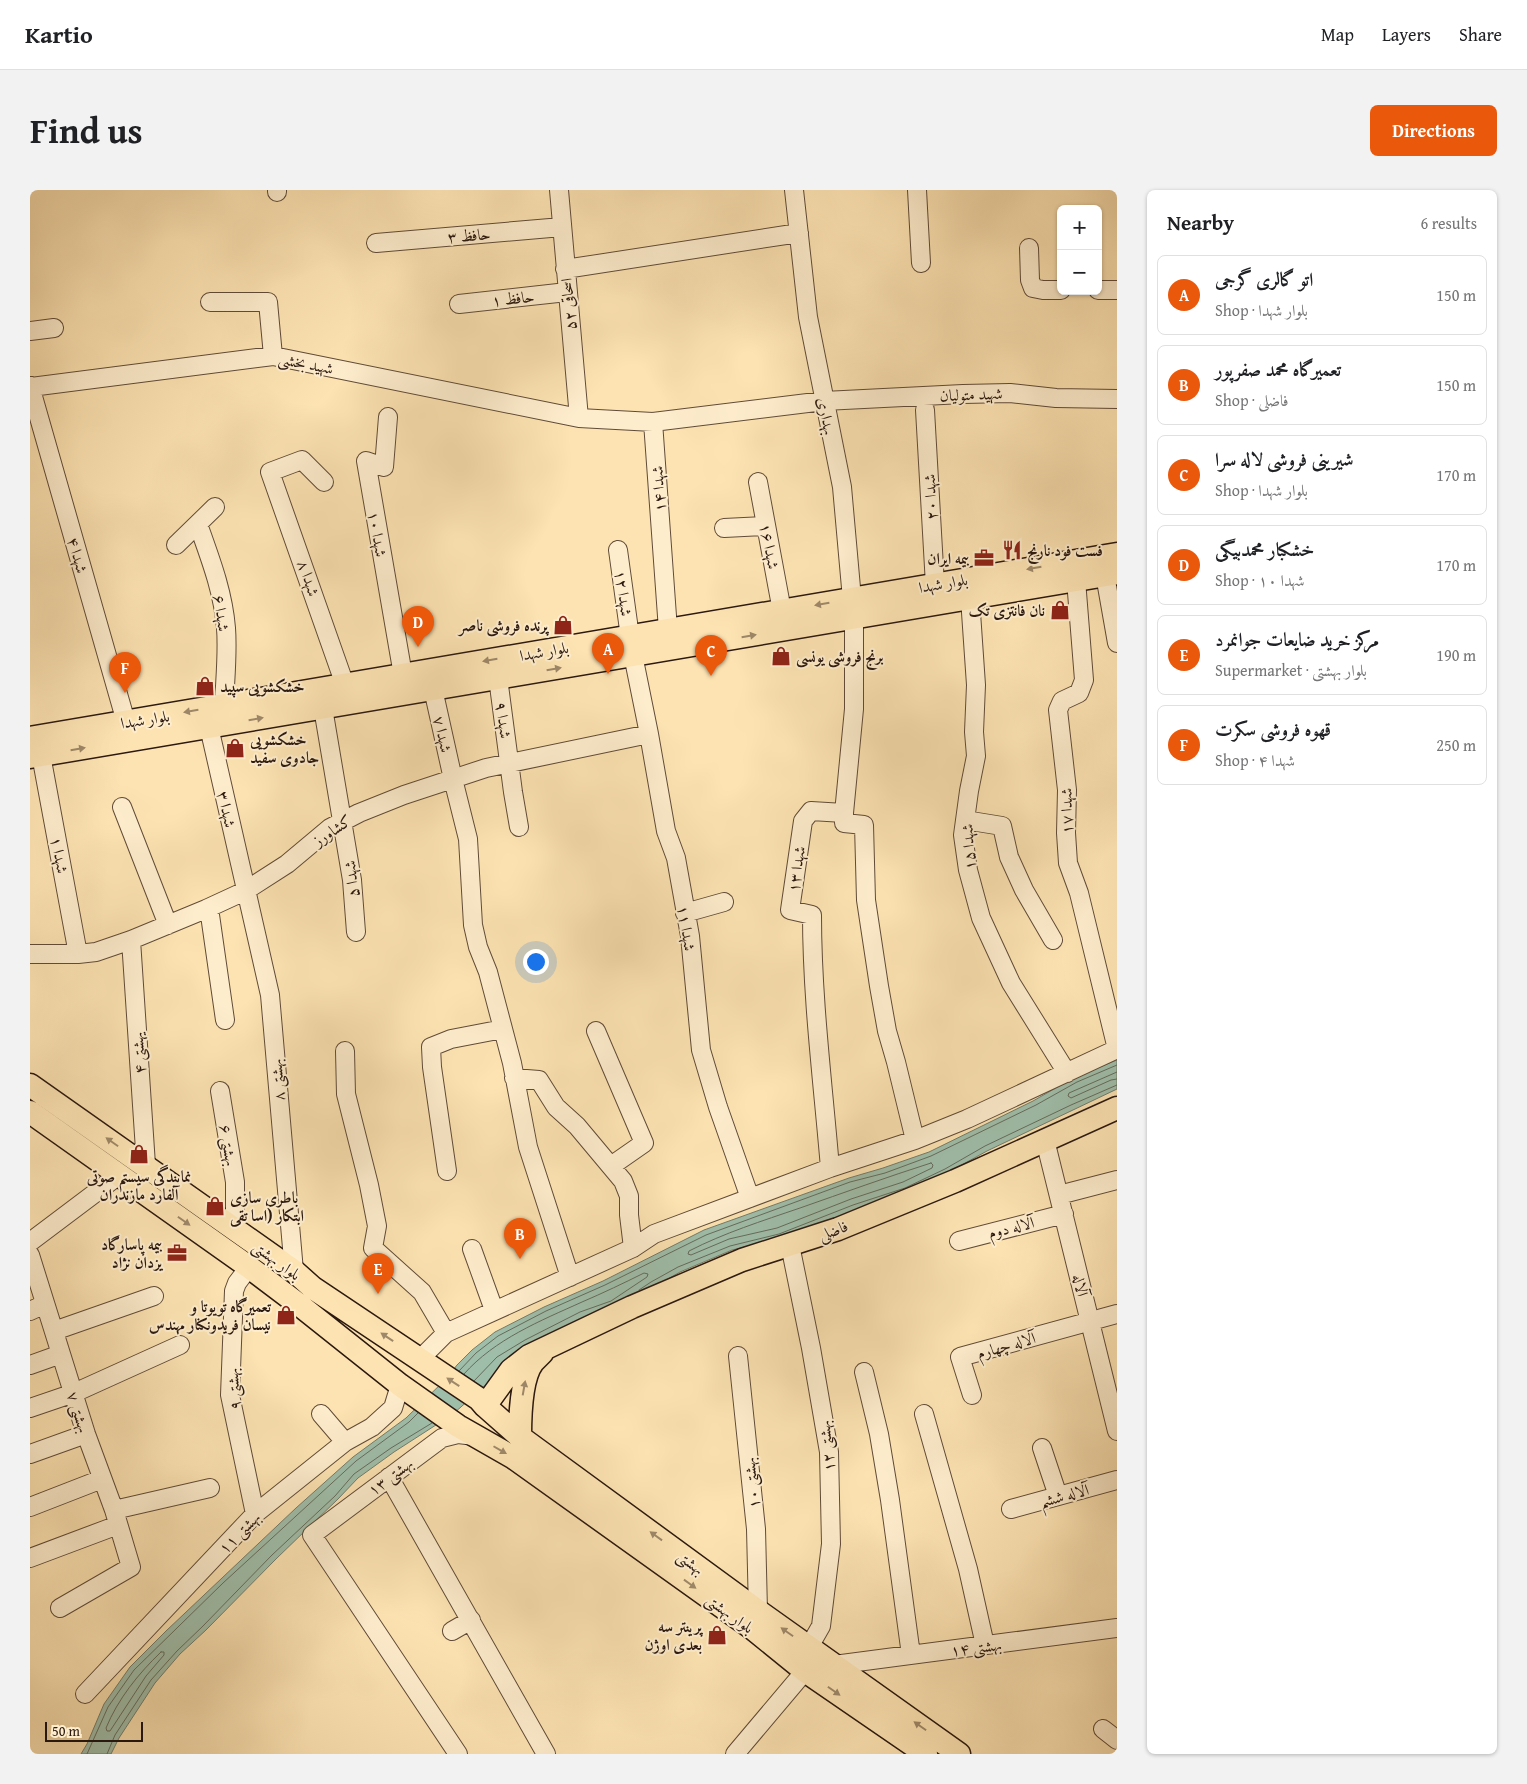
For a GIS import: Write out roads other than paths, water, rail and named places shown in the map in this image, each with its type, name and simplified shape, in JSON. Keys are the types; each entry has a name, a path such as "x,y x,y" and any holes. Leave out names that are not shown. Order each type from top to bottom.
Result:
{"main road":[{"name":"بلوار شهدا","path":"34,750 126,722 403,675 632,646 853,608 935,585 1117,554"},
{"name":"بلوار شهدا","path":"34,750 209,727 498,678 632,646 668,630 782,611 853,608 970,598 1111,574"},
{"name":"بلوار بهشتی","path":"30,1085 294,1271 321,1322 404,1388"},
{"name":"فاضلی","path":"482,1403 510,1370 529,1356 632,1307 742,1260 838,1229 955,1181 1117,1108"},
{"name":"بلوار بهشتی","path":"30,1112 249,1267 308,1297 337,1303 423,1362"},
{"path":"321,1322 337,1303"},
{"name":"فاضلی","path":"520,1437 520,1421 526,1379 532,1362 548,1348"},
{"name":"بهشتی","path":"423,1362 482,1403 520,1437 758,1611 959,1754"},
{"path":"404,1388 466,1431"},
{"name":"بلوار بهشتی","path":"466,1431 514,1458 752,1628 805,1671 926,1754"}],"street":[{"name":"اسحاقی ۵۲","path":"559,190 579,418"},
{"name":"بهداری","path":"794,190 808,317 842,487 853,608"},
{"path":"917,190 921,263"},
{"name":"حافظ ۳","path":"376,243 562,227"},
{"path":"565,269 799,234"},
{"path":"1029,248 1030,280 1033,288 1057,290"},
{"path":"1102,290 1117,290"},
{"name":"حافظ ۱","path":"459,304 567,292"},
{"path":"210,302 268,302 273,356"},
{"path":"30,332 54,328"},
{"name":"شهید بخشی","path":"30,387 273,356 579,418"},
{"name":"شهدا ۴","path":"30,387 126,722"},
{"name":"شهید متولیان","path":"653,422 824,401 1010,393 1056,398 1117,399"},
{"name":"شهدا ۲۰","path":"925,410 935,585"},
{"name":"شهدا ۱۰","path":"388,417 384,467 366,461 403,675"},
{"path":"579,418 653,422"},
{"name":"شهدا ۱۴","path":"653,422 668,630"},
{"name":"شهدا ۸","path":"324,482 302,460 270,472 346,685"},
{"name":"شهدا ۱۶","path":"758,482 782,611"},
{"path":"176,545 215,507"},
{"name":"شهدا ۶","path":"198,524 222,599 226,630 224,705"},
{"path":"724,528 766,526"},
{"name":"شهدا ۱۲","path":"618,550 632,646"},
{"path":"1111,574 1117,643"},
{"name":"شهدا ۱۷","path":"1076,580 1084,680 1079,693 1062,701 1058,710 1067,790 1066,833 1068,863 1079,893 1117,1049"},
{"name":"شهدا ۱۵","path":"970,598 976,685 974,732 976,756 963,835 968,870 981,918 1011,983 1067,1073"},
{"path":"853,608 854,709 844,823 864,825 866,900 879,986 887,1030 915,1140"},
{"name":"شهدا ۱۱","path":"632,646 666,831 676,858 690,936 701,1050 718,1107 750,1198"},
{"name":"شهدا ۹","path":"498,678 519,827"},
{"name":"شهدا ۷","path":"433,689 468,839 473,925 478,947 488,972 503,1029 528,1147 570,1277"},
{"name":"شهدا ۵","path":"323,708 352,880 356,932"},
{"name":"شهدا ۳","path":"209,727 246,891"},
{"name":"کشاورز","path":"30,954 96,952 131,940 209,908 246,891 287,864 330,828 358,813 395,798 486,768 649,734"},
{"name":"شهدا ۱","path":"34,750 78,954"},
{"path":"122,806 168,925"},
{"name":"شهدا ۱۳","path":"830,1168 812,953 812,915 790,910 803,821 811,811 844,813"},
{"path":"965,820 1002,826 1010,858 1024,890 1053,940"},
{"name":"بهشتی ۸","path":"246,891 270,996 294,1271"},
{"path":"685,913 724,902"},
{"path":"209,908 225,1020"},
{"name":"یهشتی ۴","path":"131,940 146,1165"},
{"path":"447,1171 432,1067 431,1047 451,1039 503,1029"},
{"path":"596,1031 644,1143 610,1166"},
{"path":"423,1362 446,1333 633,1248 654,1234 830,1168 915,1140 1117,1049"},
{"path":"345,1051 346,1094 369,1185 377,1226 373,1248 422,1292 446,1333"},
{"path":"514,1078 539,1080 556,1107 577,1126 623,1181 629,1196 633,1248"},
{"name":"بهشتی ۶","path":"220,1091 235,1182 235,1230"},
{"name":"آلاله","path":"1045,1140 1117,1431"},
{"path":"30,1242 120,1175"},
{"path":"1059,1195 1117,1180"},
{"name":"آلاله دوم","path":"959,1241 1064,1214"},
{"name":"بهشتی ۱۲","path":"790,1245 811,1348 829,1452 832,1544 821,1626 810,1647"},
{"path":"472,1249 494,1310"},
{"name":"بهشتی ۷","path":"30,1256 38,1307 54,1331 86,1434 131,1567 60,1608"},
{"name":"بهشتی ۹","path":"249,1267 234,1290 230,1395 255,1514"},
{"path":"54,1331 154,1296"},
{"path":"1090,1321 1117,1314"},
{"name":"آلاله چهارم","path":"972,1394 960,1357 1090,1321"},
{"path":"30,1408 74,1393 180,1345"},
{"path":"30,1365 61,1354"},
{"name":"بهشتی ۱۰","path":"738,1356 756,1529 758,1611"},
{"path":"864,1372 879,1434 890,1500 911,1655"},
{"name":"بهشتی ۱۱","path":"85,1694 255,1514 345,1442 372,1427 393,1408 404,1388"},
{"path":"321,1414 345,1442"},
{"path":"924,1414 968,1569 985,1645"},
{"name":"بهشتی ۱۳","path":"458,1754 312,1535 442,1438 466,1431"},
{"path":"30,1454 86,1434"},
{"path":"1042,1448 1058,1496"},
{"path":"390,1477 546,1754"},
{"path":"30,1507 102,1479"},
{"name":"آلاله ششم","path":"1011,1509 1117,1480"},
{"path":"30,1558 116,1518 210,1488"},
{"path":"452,1631 471,1620"},
{"name":"بهشتی ۱۴","path":"834,1665 1117,1628"},
{"path":"735,1754 805,1671"},
{"path":"1103,1729 1117,1740"}],"water":[{"path":"1117,1060 1117,1089 987,1151 947,1173 885,1200 780,1239 732,1250 680,1272 488,1383 453,1414 358,1478 180,1654 155,1683 119,1738 111,1754 81,1754 104,1704 130,1667 296,1508 353,1457 406,1418 447,1378 472,1350 495,1332 544,1307 603,1281 704,1230 849,1178 929,1152 1033,1101 1075,1077"}],"place":[{"name":"فست فود نارنج","path":"1012,550"},
{"name":"بیمه ایران","path":"984,558"},
{"name":"نان فانتزی تک","path":"1060,610"},
{"name":"پرنده فروشی ناصر","path":"563,625"},
{"name":"خشکبار محمدبیگی","path":"418,647"},
{"name":"برنج فروشی یونسی","path":"781,656"},
{"name":"اتو گالری گرجی","path":"608,674"},
{"name":"شیرینی فروشی لاله سرا","path":"711,676"},
{"name":"خشکشویی سپید","path":"205,686"},
{"name":"قهوه فروشی سکرت","path":"125,693"},
{"name":"خشکشویی جادوی سفید","path":"235,748"},
{"name":"نمایندگی سیستم صوتی آلفارد مازندران","path":"139,1154"},
{"name":"باطری سازی ابتکار (اسا تقی","path":"215,1206"},
{"name":"بیمه پاسارگاد یزدان نژاد","path":"177,1253"},
{"name":"تعمیرگاه محمد صفرپور","path":"520,1259"},
{"name":"مرکز خرید ضایعات جوانمرد","path":"378,1294"},
{"name":"تعمیرگاه تویوتا و نیسان فریدونکنار مهندس","path":"286,1315"},
{"name":"پرینتر سه بعدی اوژن","path":"717,1635"}]}
